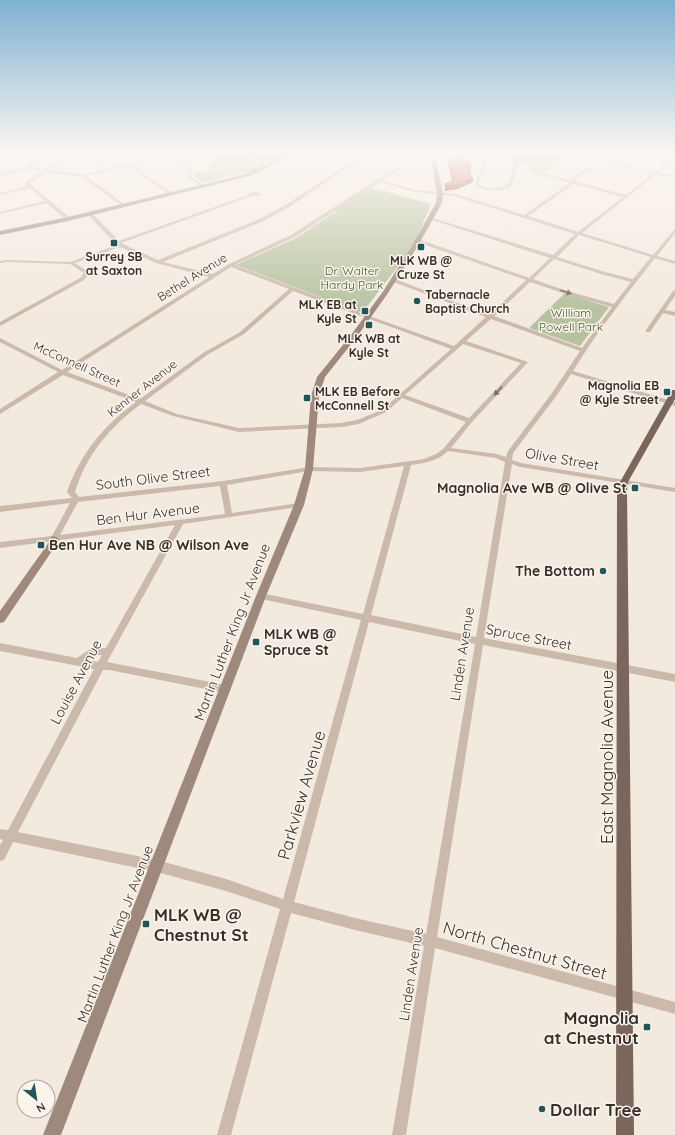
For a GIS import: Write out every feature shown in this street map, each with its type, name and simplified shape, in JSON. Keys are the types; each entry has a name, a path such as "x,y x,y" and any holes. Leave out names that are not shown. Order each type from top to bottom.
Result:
{"main road":[{"path":"0,233 122,206"},
{"name":"Martin Luther King Jr Avenue","path":"52,1135 261,596 299,505 309,469 311,426 317,387 321,377 393,280 419,241 438,206"},
{"name":"East Magnolia Avenue","path":"625,1135 622,491 624,482 673,400"},
{"path":"0,619 51,546 54,538"}],"street":[{"path":"0,213 30,206"},
{"path":"52,206 68,219"},
{"path":"0,262 71,263 221,206"},
{"path":"158,262 264,219 287,206"},
{"name":"Bethel Avenue","path":"0,412 231,265 293,236 339,206"},
{"path":"492,206 675,263"},
{"path":"526,216 540,206"},
{"name":"McConnell Street","path":"0,340 62,372 139,402 175,415 239,430 359,422 381,413 490,317 552,257 613,206"},
{"path":"90,214 119,244 158,262 213,276"},
{"path":"432,218 634,282"},
{"name":"Linden Avenue","path":"399,1135 508,461 513,448 555,394 583,350 615,306 675,230"},
{"path":"419,241 564,292 615,306"},
{"path":"0,324 82,279 87,273 71,263"},
{"path":"231,265 367,317 454,348"},
{"path":"393,280 583,350"},
{"name":"Kenner Avenue","path":"76,499 71,492 74,483 89,453 112,425 139,402 205,354 242,333 292,289"},
{"path":"648,331 675,292"},
{"path":"662,310 675,314"},
{"path":"309,469 360,470 408,464 432,459 442,454 470,421 525,362 462,342"},
{"path":"569,372 673,400"},
{"path":"401,396 470,421"},
{"name":"Olive Street","path":"446,449 497,456 520,465 675,490"},
{"name":"Parkview Avenue","path":"224,1135 408,464"},
{"name":"South Olive Street","path":"0,509 223,483 309,469"},
{"path":"223,483 229,516"},
{"path":"54,538 76,499"},
{"name":"Ben Hur Avenue","path":"0,546 180,523 299,505"},
{"name":"Louise Avenue","path":"0,856 5,835 180,523"},
{"name":"Spruce Street","path":"261,596 479,641 675,678"},
{"path":"0,647 100,666 109,666 226,689"},
{"path":"79,661 93,652 109,651"},
{"name":"North Chestnut Street","path":"5,835 157,866 226,885 286,906 430,941 675,1008"}],"green space":[{"name":"Dr. Walter Hardy Park","path":"342,206 430,206 416,240 406,256 362,313 236,265 296,238 334,213 341,214 334,212"},
{"name":"William Powell Park","path":"565,293 609,307 580,346 529,328"}],"place":[{"name":"Surrey SB at Saxton","path":"114,243"},
{"name":"MLK WB @ Cruze St","path":"421,247"},
{"name":"Tabernacle Baptist Church","path":"417,301"},
{"name":"MLK EB at Kyle St","path":"365,311"},
{"name":"MLK WB at Kyle St","path":"369,325"},
{"name":"Magnolia EB @ Kyle Street","path":"667,392"},
{"name":"MLK EB Before McConnell St","path":"307,398"},
{"name":"Magnolia Ave WB @ Olive St","path":"635,488"},
{"name":"Ben Hur Ave NB @ Wilson Ave","path":"41,545"},
{"name":"The Bottom","path":"603,571"},
{"name":"MLK WB @ Spruce St","path":"256,642"},
{"name":"MLK WB @ Chestnut St","path":"146,924"},
{"name":"Magnolia at Chestnut","path":"647,1027"},
{"name":"Dollar Tree","path":"542,1109"}]}
